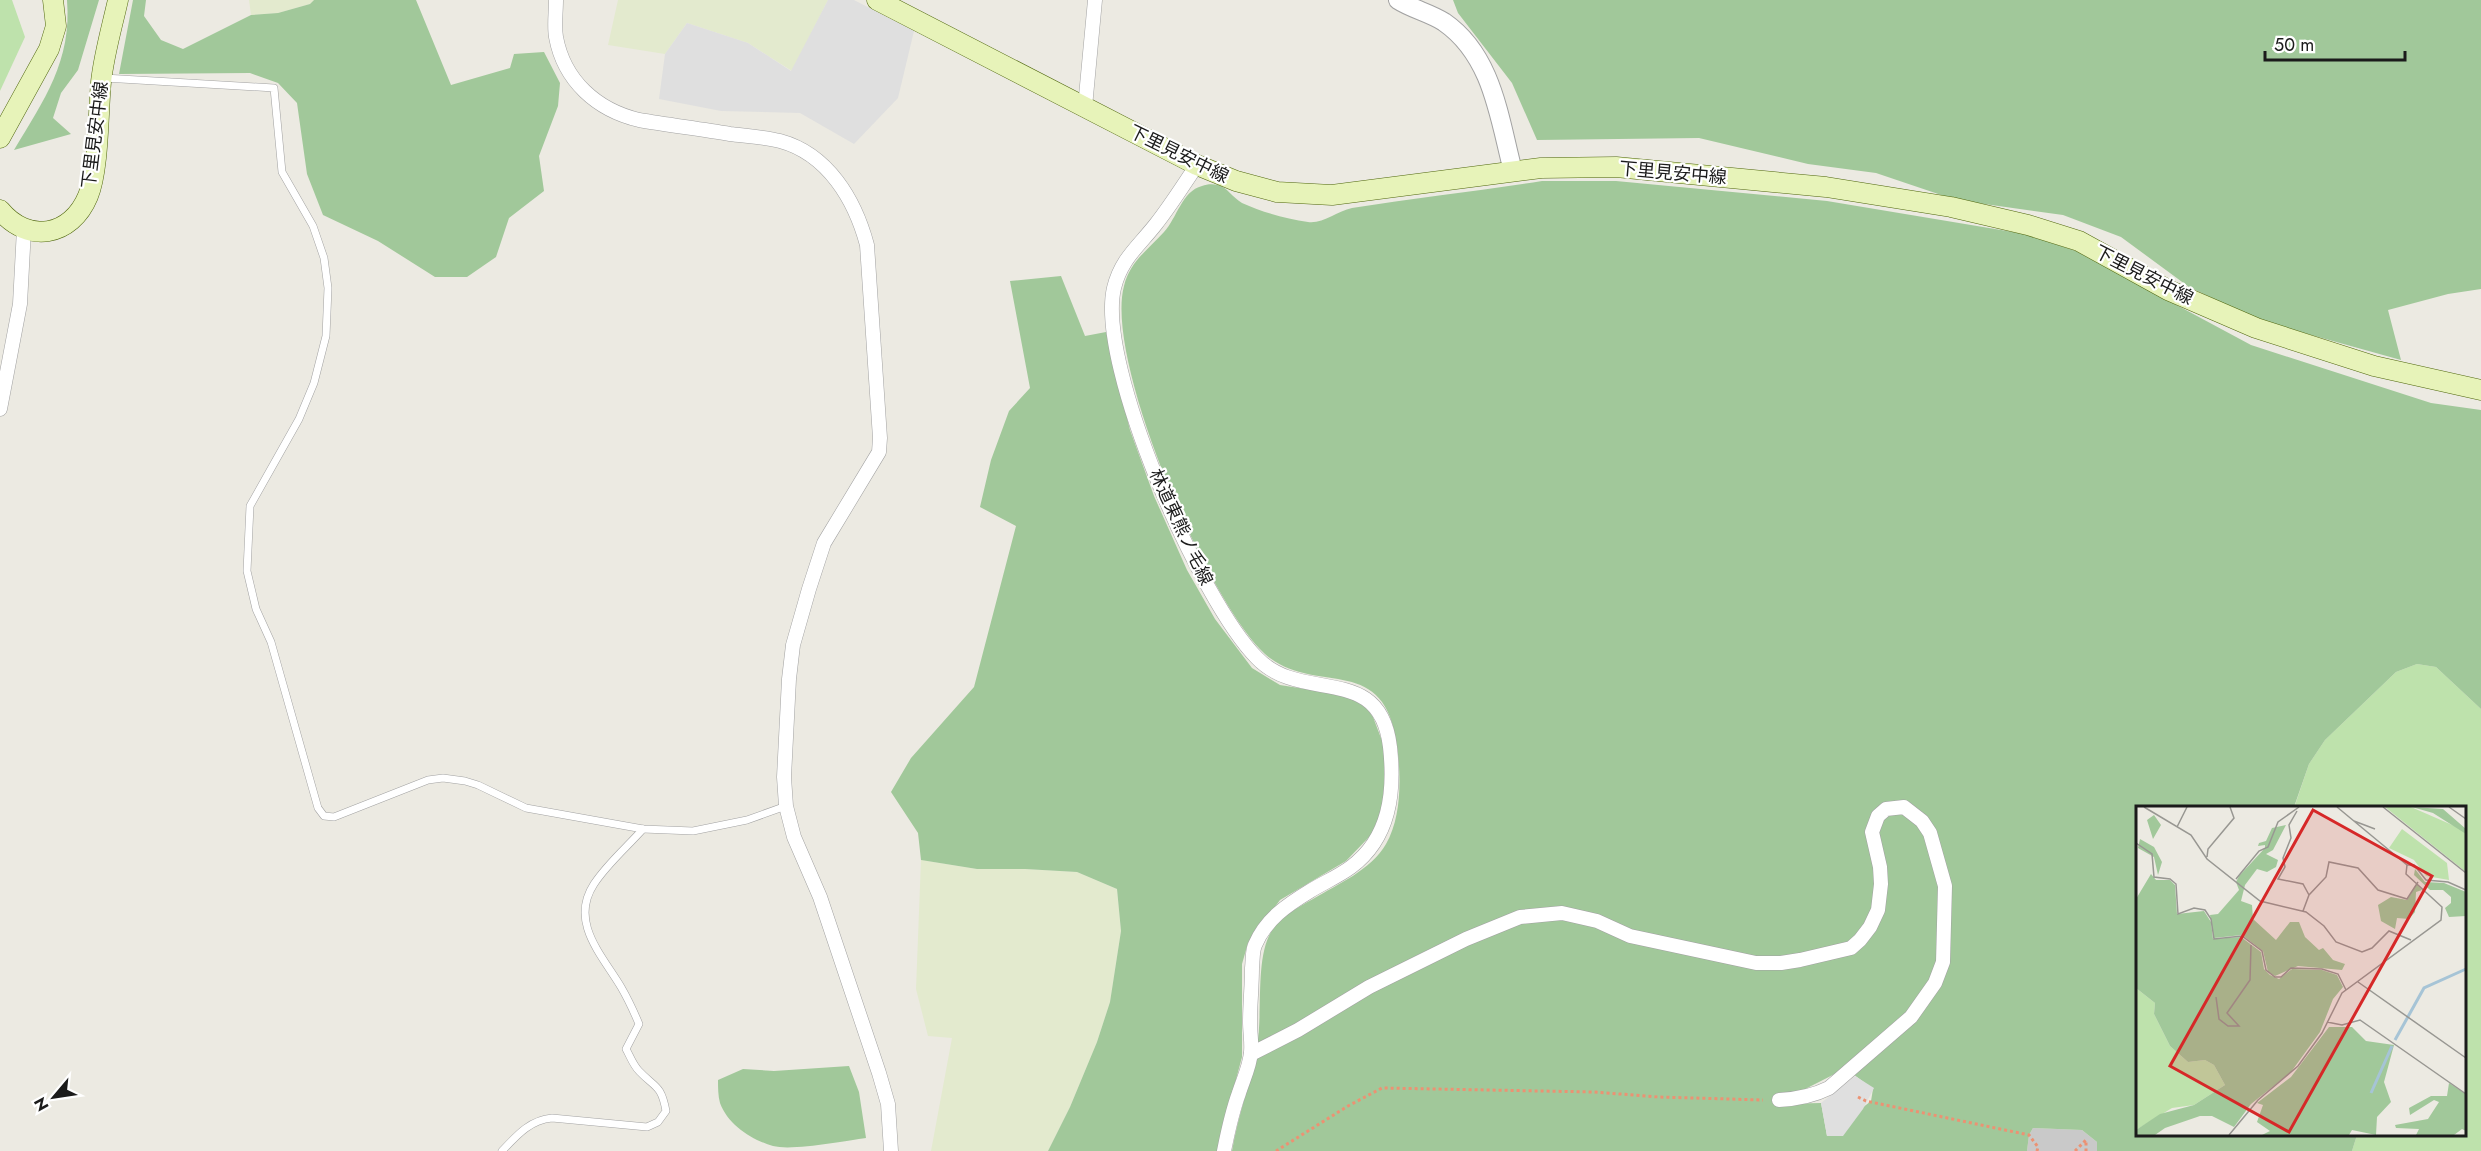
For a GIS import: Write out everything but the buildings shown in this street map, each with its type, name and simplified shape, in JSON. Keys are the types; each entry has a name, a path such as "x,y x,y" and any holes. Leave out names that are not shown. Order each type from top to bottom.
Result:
{"main road":[{"path":"0,138 49,49 56,26 53,0"},
{"name":"下里見安中線","path":"24,229 49,232 62,227 82,207 92,180 101,78 118,0"},
{"name":"下里見安中線","path":"877,0 1197,165 1236,181 1277,192 1332,195 1540,168 1616,167 1826,187 1951,207 2028,225 2079,241 2168,291 2256,328 2374,366 2481,390"},
{"path":"0,210 9,222 24,229"}],"street":[{"path":"556,0 555,35 563,61 577,84 605,108 621,116 639,120 781,142 823,166 853,204 861,223 868,256 879,452 824,543 794,645 789,680 785,766 786,806 794,837 820,897 879,1073 888,1104 892,1136 891,1151"},
{"path":"1085,107 1095,0"},
{"path":"1398,0 1444,22 1473,48 1489,78 1513,171"},
{"name":"林道東熊ノ毛線","path":"1197,165 1158,221 1126,257 1113,293 1114,328 1137,428 1196,566 1222,611 1258,660 1282,676 1307,684 1345,688 1365,697 1380,713 1390,745 1392,789 1387,817 1377,839 1352,866 1285,906 1265,927 1254,948 1250,1022 1251,1054 1230,1120 1224,1151"},
{"path":"0,409 20,304 24,229"},
{"path":"1251,1054 1298,1030 1370,987 1466,939 1520,917 1562,913 1597,921 1630,936 1756,963 1790,962 1851,948 1870,927 1878,910 1881,884 1880,867 1872,832 1874,823 1886,809 1904,807 1922,821 1930,833 1945,886 1943,962 1935,983 1911,1017 1828,1088 1817,1094 1779,1100"}],"lane":[{"path":"101,78 274,88 282,172 313,226 324,258 328,288 326,336 314,383 303,410 250,507 247,571 256,609 271,642 318,808 324,816 334,817 428,780 443,778 478,785 526,808 643,829 693,831 747,820 786,806"},
{"path":"502,1151 526,1127 538,1119 552,1118 647,1127 658,1122 666,1111 663,1093 639,1071 626,1048 639,1024 622,988 594,943 584,916 586,900 594,883 643,829"}],"path":[{"path":"1276,1151 1348,1106 1382,1088 1594,1092 1659,1097 1779,1100"},
{"path":"1858,1097 1866,1101 2029,1135 2037,1151"},
{"path":"2075,1151 2086,1140 2086,1151"}],"shaded area":[{"path":"828,0 854,0 914,31 898,98 854,144 800,113 721,111 659,99 665,54 687,23 748,43 791,71"},
{"path":"1855,1076 1874,1088 1863,1109 1843,1136 1827,1136 1821,1103"},
{"path":"2033,1128 2082,1130 2097,1142 2097,1151 2027,1151 2029,1135"}],"green space":[{"path":"0,0 12,0 25,37 0,91"},
{"path":"67,0 99,0 78,70 61,93 53,118 71,134 14,150 54,79 65,42"},
{"path":"133,0 146,0 144,16 161,40 183,49 251,15 278,13 310,4 314,0 416,0 451,85 510,68 514,54 544,52 560,83 558,106 539,156 544,191 509,218 496,257 467,277 435,277 378,241 323,215 307,174 297,103 278,83 250,73 119,74"},
{"path":"249,0 314,0 310,4 278,13 251,15"},
{"path":"618,0 828,0 792,71 748,43 687,23 665,54 608,45"},
{"path":"1453,0 2481,0 2481,289 2448,294 2388,310 2401,360 2261,321 2189,287 2121,237 2063,215 1956,200 1876,173 1808,164 1699,138 1537,140 1512,83 1458,13"},
{"path":"1542,181 1616,181 1827,201 2025,234 2076,251 2251,345 2431,403 2481,410 2481,709 2436,667 2417,664 2396,672 2325,740 2309,764 2294,806 2136,806 2136,1136 2357,1136 2352,1151 2097,1151 2097,1142 2082,1130 2033,1128 2029,1135 2027,1151 1232,1151 1257,1046 1261,971 1266,943 1275,926 1284,917 1363,869 1386,844 1398,809 1397,746 1390,716 1378,697 1363,686 1345,680 1284,667 1265,654 1242,626 1216,585 1166,479 1145,422 1130,368 1122,321 1124,286 1135,263 1169,226 1189,193 1204,185 1221,186 1242,203 1266,212 1308,222 1325,219 1352,208","holes":["1845,1068 1873,1089 1871,1101 1827,1136 1821,1103 1779,1104"]},
{"path":"1061,276 1085,336 1106,332 1130,430 1154,496 1187,570 1215,619 1252,668 1280,685 1343,695 1362,702 1373,717 1384,746 1387,788 1381,814 1371,835 1346,861 1280,900 1248,943 1242,964 1242,1057 1217,1151 1048,1151 1070,1107 1097,1042 1110,1002 1121,931 1117,889 1077,872 977,869 921,860 918,833 891,792 911,758 974,687 1016,526 980,507 991,460 1009,411 1030,388 1010,281"},
{"path":"2417,664 2436,667 2481,709 2481,1151 2352,1151 2357,1136 2466,1136 2466,806 2295,806 2309,764 2325,740 2396,672"},
{"path":"921,860 977,869 1077,872 1117,889 1121,931 1110,1002 1097,1042 1070,1107 1048,1151 931,1151 952,1038 928,1036 916,989"},
{"path":"849,1066 859,1092 866,1138 805,1146 773,1146 757,1140 735,1125 720,1103 718,1080 743,1069 774,1071"}]}
